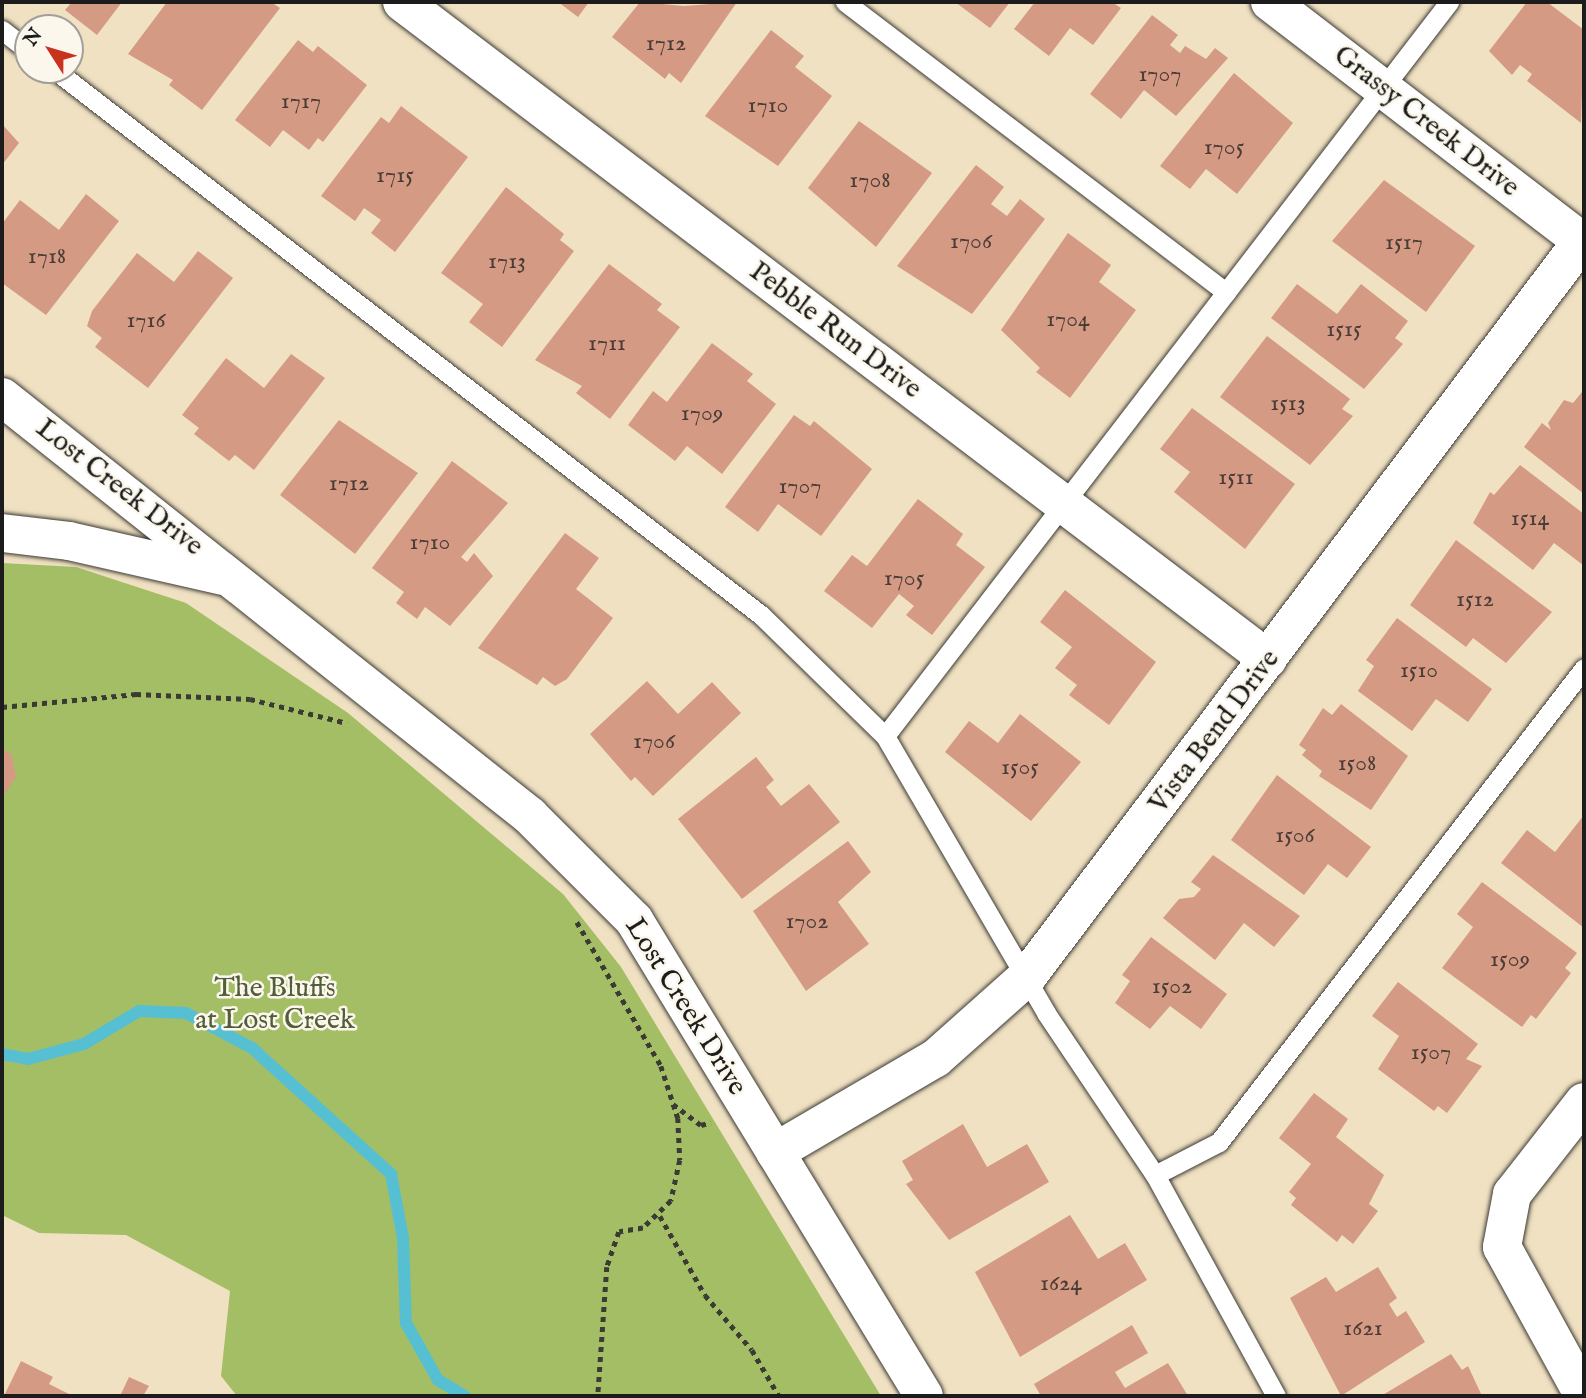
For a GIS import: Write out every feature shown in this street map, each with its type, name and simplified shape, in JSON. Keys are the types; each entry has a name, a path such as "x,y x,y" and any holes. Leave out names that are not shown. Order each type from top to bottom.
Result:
{"street":[{"name":"Pebble Run Drive","path":"402,2 1268,659"},
{"name":"Grassy Creek Drive","path":"1270,2 1583,240"},
{"name":"Vista Bend Drive","path":"775,1152 936,1058 1027,977 1583,240"},
{"name":"Lost Creek Drive","path":"2,397 236,579 530,816 634,920 924,1396"},
{"name":"Lost Creek Drive","path":"2,533 69,541 236,579"},
{"path":"1584,1102 1512,1194 1503,1247 1584,1396"}],"lane":[{"path":"845,2 1226,292"},
{"path":"885,736 1449,2"},
{"path":"72,84 761,615 885,736 1027,977 1155,1175 1276,1396"},
{"path":"1155,1175 1219,1142 1584,668"}],"path":[{"path":"2,707 136,694 212,697 250,699 353,725"},
{"path":"572,915 645,1029 678,1118 676,1186 660,1216 619,1232 607,1266 603,1372 598,1396"},
{"path":"660,1216 705,1295 752,1350 779,1396"}],"green space":[{"name":"The Bluffs at Lost Creek","path":"2,563 76,567 186,603 348,713 563,894 621,967 881,1396 237,1396 221,1376 230,1291 126,1235 39,1233 2,1215"}],"building":[{"path":"72,2 122,2 97,35 84,25 84,14 70,14 65,10"},
{"path":"167,2 271,2 280,8 202,110 169,85 173,80 128,54"},
{"path":"558,2 589,2 578,17"},
{"path":"640,2 684,6 737,2 681,83 669,73 665,79 612,37"},
{"path":"955,2 1010,2 990,28"},
{"path":"1035,2 1112,2 1121,8 1093,45 1070,28 1049,56 1014,29"},
{"path":"1527,2 1547,2 1584,30 1581,123 1527,81 1532,74 1520,65 1512,75 1489,51"},
{"path":"1152,15 1178,35 1170,45 1180,53 1185,46 1206,59 1215,48 1228,58 1176,116 1144,90 1121,119 1090,94"},
{"path":"771,30 804,56 795,67 832,96 778,166 705,116"},
{"path":"298,40 313,52 318,46 367,85 323,142 318,138 309,150 283,130 270,147 235,120"},
{"path":"1234,73 1293,123 1237,194 1206,169 1190,189 1160,166"},
{"path":"401,106 468,157 395,252 371,233 381,220 364,208 355,221 321,196 381,117 389,123"},
{"path":"859,121 932,173 876,247 808,188"},
{"path":"2,124 19,143 2,165"},
{"path":"976,165 1004,187 991,204 1007,216 1020,199 1045,219 972,314 897,266"},
{"path":"1384,180 1475,246 1426,312 1332,241"},
{"path":"506,187 564,234 560,240 574,251 502,347 469,322 483,304 441,273"},
{"path":"86,194 119,221 46,315 2,283 2,224 20,200 59,230"},
{"path":"1068,233 1111,265 1099,282 1136,310 1070,398 1036,372 1040,368 1001,330"},
{"path":"198,251 233,278 148,388 95,347 102,338 87,326 92,311 137,253 174,282"},
{"path":"609,264 662,304 657,310 680,327 610,419 576,393 582,386 535,360"},
{"path":"1297,284 1337,314 1361,284 1408,321 1395,338 1403,344 1364,389 1271,318"},
{"path":"1267,336 1350,399 1342,409 1353,416 1310,465 1220,397"},
{"path":"712,343 753,374 747,381 776,404 722,474 687,446 675,461 628,425 653,391 667,402"},
{"path":"291,354 325,378 254,470 235,455 229,461 194,434 199,428 182,415 226,358 264,388"},
{"path":"1582,392 1584,494 1524,447 1542,423 1551,430 1548,423 1564,400 1573,403"},
{"path":"1192,408 1295,484 1245,549 1174,492 1190,472 1160,449"},
{"path":"794,415 810,426 814,421 872,469 821,536 778,504 758,532 725,507"},
{"path":"339,420 418,473 355,554 280,495"},
{"path":"452,461 508,503 461,557 467,562 474,553 493,576 450,626 425,607 417,619 396,603 404,592 372,568"},
{"path":"1520,465 1584,514 1583,565 1554,543 1533,570 1473,523 1490,492 1494,495"},
{"path":"918,499 963,534 956,545 985,567 932,635 906,615 914,606 899,594 872,628 824,591 852,555 867,566"},
{"path":"565,533 599,558 576,589 613,618 567,679 555,686 543,677 537,685 478,648"},
{"path":"1456,540 1552,612 1506,663 1473,638 1466,647 1410,605"},
{"path":"1065,590 1156,662 1109,725 1069,695 1077,685 1055,668 1072,647 1040,622"},
{"path":"1397,618 1492,689 1468,722 1436,699 1412,731 1358,691 1374,666 1366,660"},
{"path":"647,681 678,714 712,682 741,713 653,796 635,777 631,781 590,734"},
{"path":"1341,704 1408,756 1371,810 1319,776 1322,771 1302,755 1306,750 1299,745 1323,708 1332,715"},
{"path":"1020,714 1081,762 1031,821 945,752 969,721 998,743"},
{"path":"2,748 12,755 16,777 2,798"},
{"path":"756,757 774,780 766,787 781,806 809,784 840,822 742,899 678,819"},
{"path":"1277,775 1371,847 1347,878 1328,864 1304,895 1231,840"},
{"path":"1584,815 1584,928 1501,863 1527,830 1555,852"},
{"path":"848,841 871,872 838,902 869,944 806,991 753,911"},
{"path":"1213,855 1300,916 1274,947 1244,923 1215,960 1163,918 1179,899 1194,897 1201,889 1191,882"},
{"path":"1482,882 1577,953 1565,968 1571,973 1536,1019 1531,1015 1522,1027 1442,968 1473,927 1457,914"},
{"path":"1151,937 1227,994 1201,1029 1170,1006 1150,1029 1115,1003 1130,981 1122,975"},
{"path":"1398,982 1478,1044 1466,1059 1482,1066 1447,1113 1438,1106 1434,1111 1378,1069 1399,1036 1372,1016"},
{"path":"1314,1093 1348,1119 1336,1137 1384,1175 1369,1204 1378,1211 1353,1244 1342,1235 1337,1242 1291,1205 1296,1198 1289,1192 1311,1164 1279,1138"},
{"path":"963,1124 987,1167 1027,1144 1049,1182 949,1240 906,1184 913,1180 902,1161"},
{"path":"1070,1215 1098,1259 1125,1243 1147,1280 1020,1357 975,1272"},
{"path":"1378,1267 1397,1298 1389,1304 1397,1317 1406,1311 1425,1342 1341,1396 1290,1298 1326,1277 1336,1292"},
{"path":"1132,1325 1148,1353 1115,1372 1125,1388 1168,1363 1188,1396 1041,1396 1034,1384"},
{"path":"1451,1354 1462,1370 1468,1366 1482,1396 1381,1396"},
{"path":"21,1361 53,1377 49,1384 73,1396 4,1396"},
{"path":"129,1377 149,1386 143,1396 120,1396"}],"waterway":[{"path":"2,1054 28,1059 84,1044 139,1011 186,1013 252,1048 391,1174 403,1238 406,1323 438,1380 465,1396"}]}
